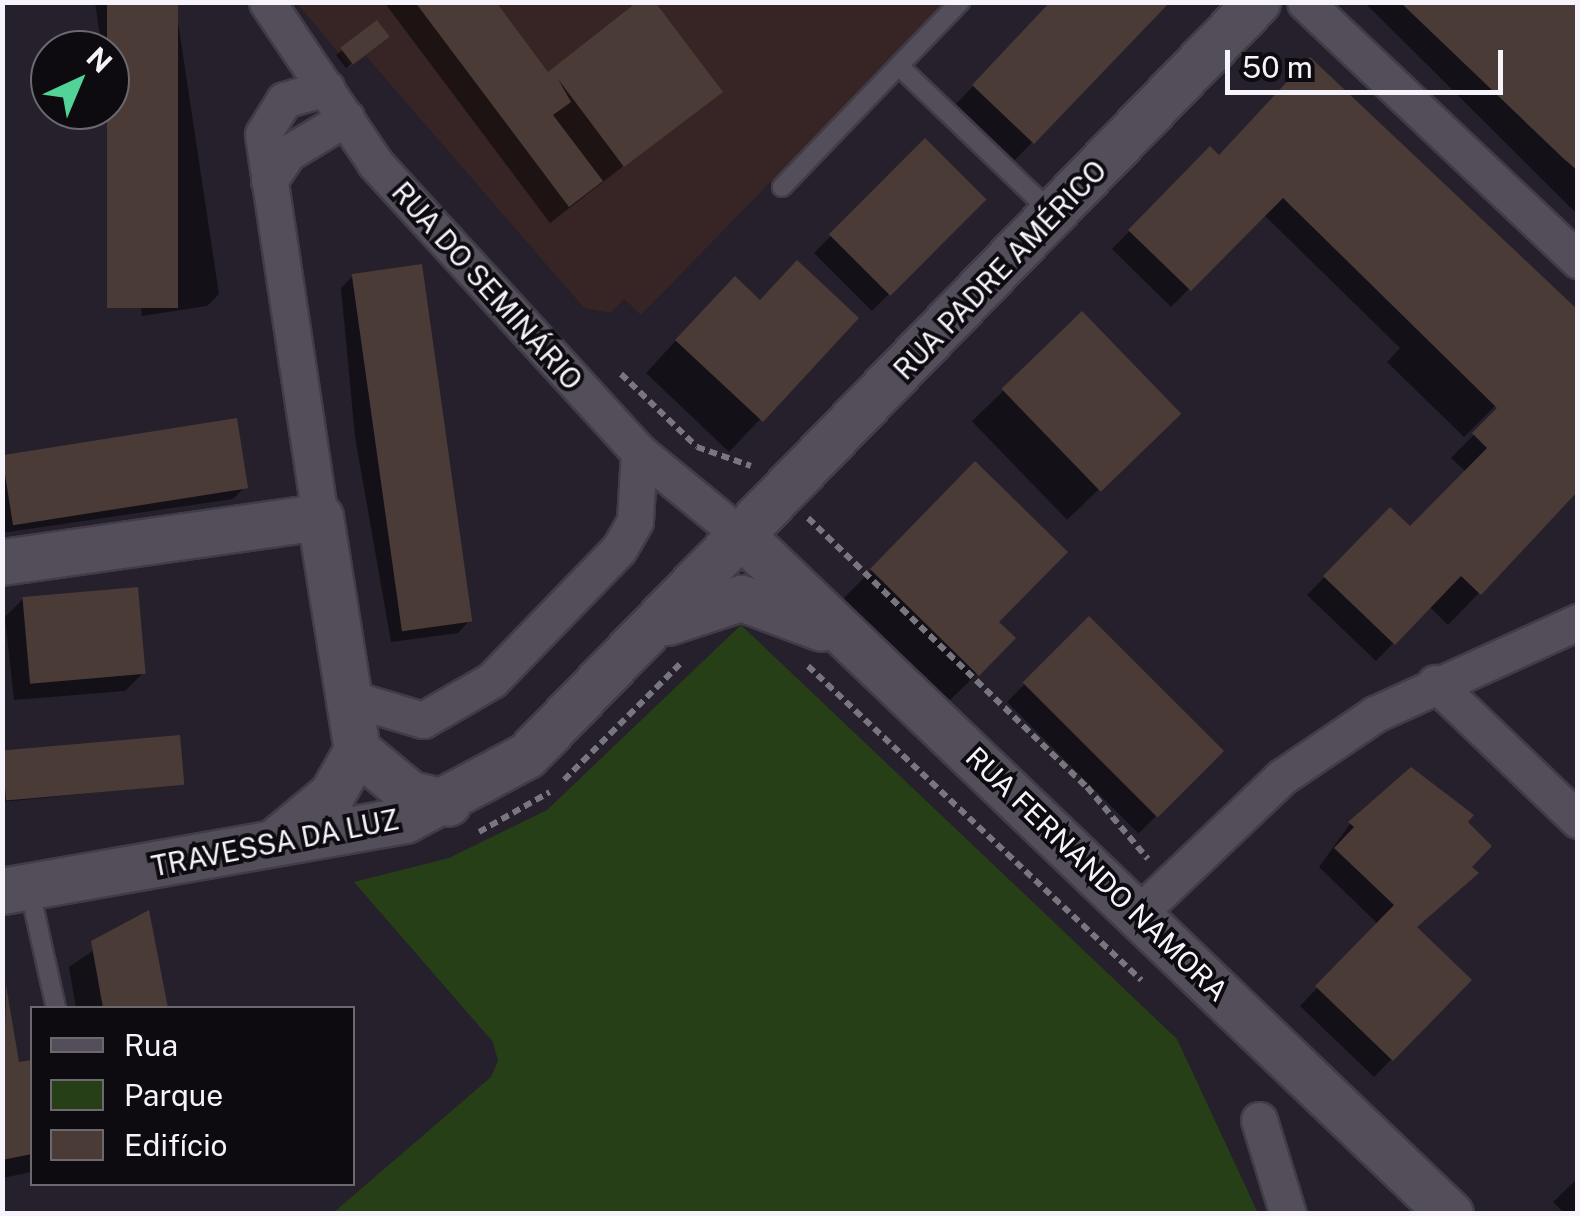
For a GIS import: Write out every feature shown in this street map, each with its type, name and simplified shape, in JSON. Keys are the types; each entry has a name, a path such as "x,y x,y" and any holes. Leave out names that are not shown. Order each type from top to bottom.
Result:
{"street":[{"name":"RUA DO SEMINÁRIO","path":"267,2 375,162 639,452 743,538"},
{"name":"RUA PADRE AMÉRICO","path":"743,538 1257,2"},
{"path":"1304,2 1578,260"},
{"path":"266,846 332,794 357,750 263,134 272,110 326,88"},
{"path":"269,181 288,153 346,118"},
{"path":"349,698 423,720 492,680 618,549 635,521 639,452"},
{"path":"2,562 320,517"},
{"name":"TRAVESSA DA LUZ","path":"16,889 266,846 459,820 528,756 672,641 743,538"},
{"name":"RUA FERNANDO NAMORA","path":"743,538 1450,1214"},
{"path":"672,641 741,598 851,642"},
{"path":"1138,913 1282,778 1435,683 1578,622"},
{"path":"1435,683 1578,820"},
{"path":"357,750 410,794 459,820"},
{"path":"1259,1120 1288,1214"}],"lane":[{"path":"782,187 960,2"},
{"path":"900,67 1053,213"},
{"path":"16,889 55,1006"}],"path":[{"path":"459,820 547,794 672,641"},
{"path":"798,656 1145,984"}],"shaded area":[{"path":"297,3 945,3 641,315 624,299 611,313 584,308 366,56 350,67"}],"green space":[{"path":"741,625 1177,1039 1258,1213 333,1213 491,1077 498,1061 493,1042 354,882 449,858 547,810"}],"building":[{"path":"107,2 178,2 178,308 107,308 107,130 130,130 130,30 107,30"},
{"path":"415,2 496,2 548,72 637,2 655,2 723,92 624,167 558,79 571,102 553,115 603,181 569,207"},
{"path":"1050,2 1170,2 1034,144 972,85"},
{"path":"1400,2 1578,2 1578,171 1563,158"},
{"path":"377,20 390,37 353,64 340,48"},
{"path":"1310,57 1578,310 1578,491 1481,595 1461,576 1395,645 1323,576 1390,507 1410,526 1487,448 1472,433 1497,408 1283,198 1191,291 1128,230 1210,146 1219,155"},
{"path":"925,138 987,200 890,296 829,234"},
{"path":"797,260 859,318 763,422 675,340 735,276 760,300"},
{"path":"422,264 472,621 402,631 352,274"},
{"path":"1082,311 1181,414 1101,492 1001,389"},
{"path":"237,418 248,488 13,525 2,455"},
{"path":"975,461 1068,552 999,622 1016,638 979,676 870,569"},
{"path":"138,587 146,674 30,684 22,597"},
{"path":"1089,616 1224,751 1158,818 1023,682"},
{"path":"180,735 184,785 6,800 2,751"},
{"path":"1411,767 1474,815 1468,822 1492,846 1472,867 1479,873 1417,927 1472,980 1393,1061 1315,986 1394,905 1334,848 1354,827 1348,822"},
{"path":"149,910 168,1006 103,1006 91,941"},
{"path":"6,985 19,1062 30,1060 30,1154 2,1160"}]}
